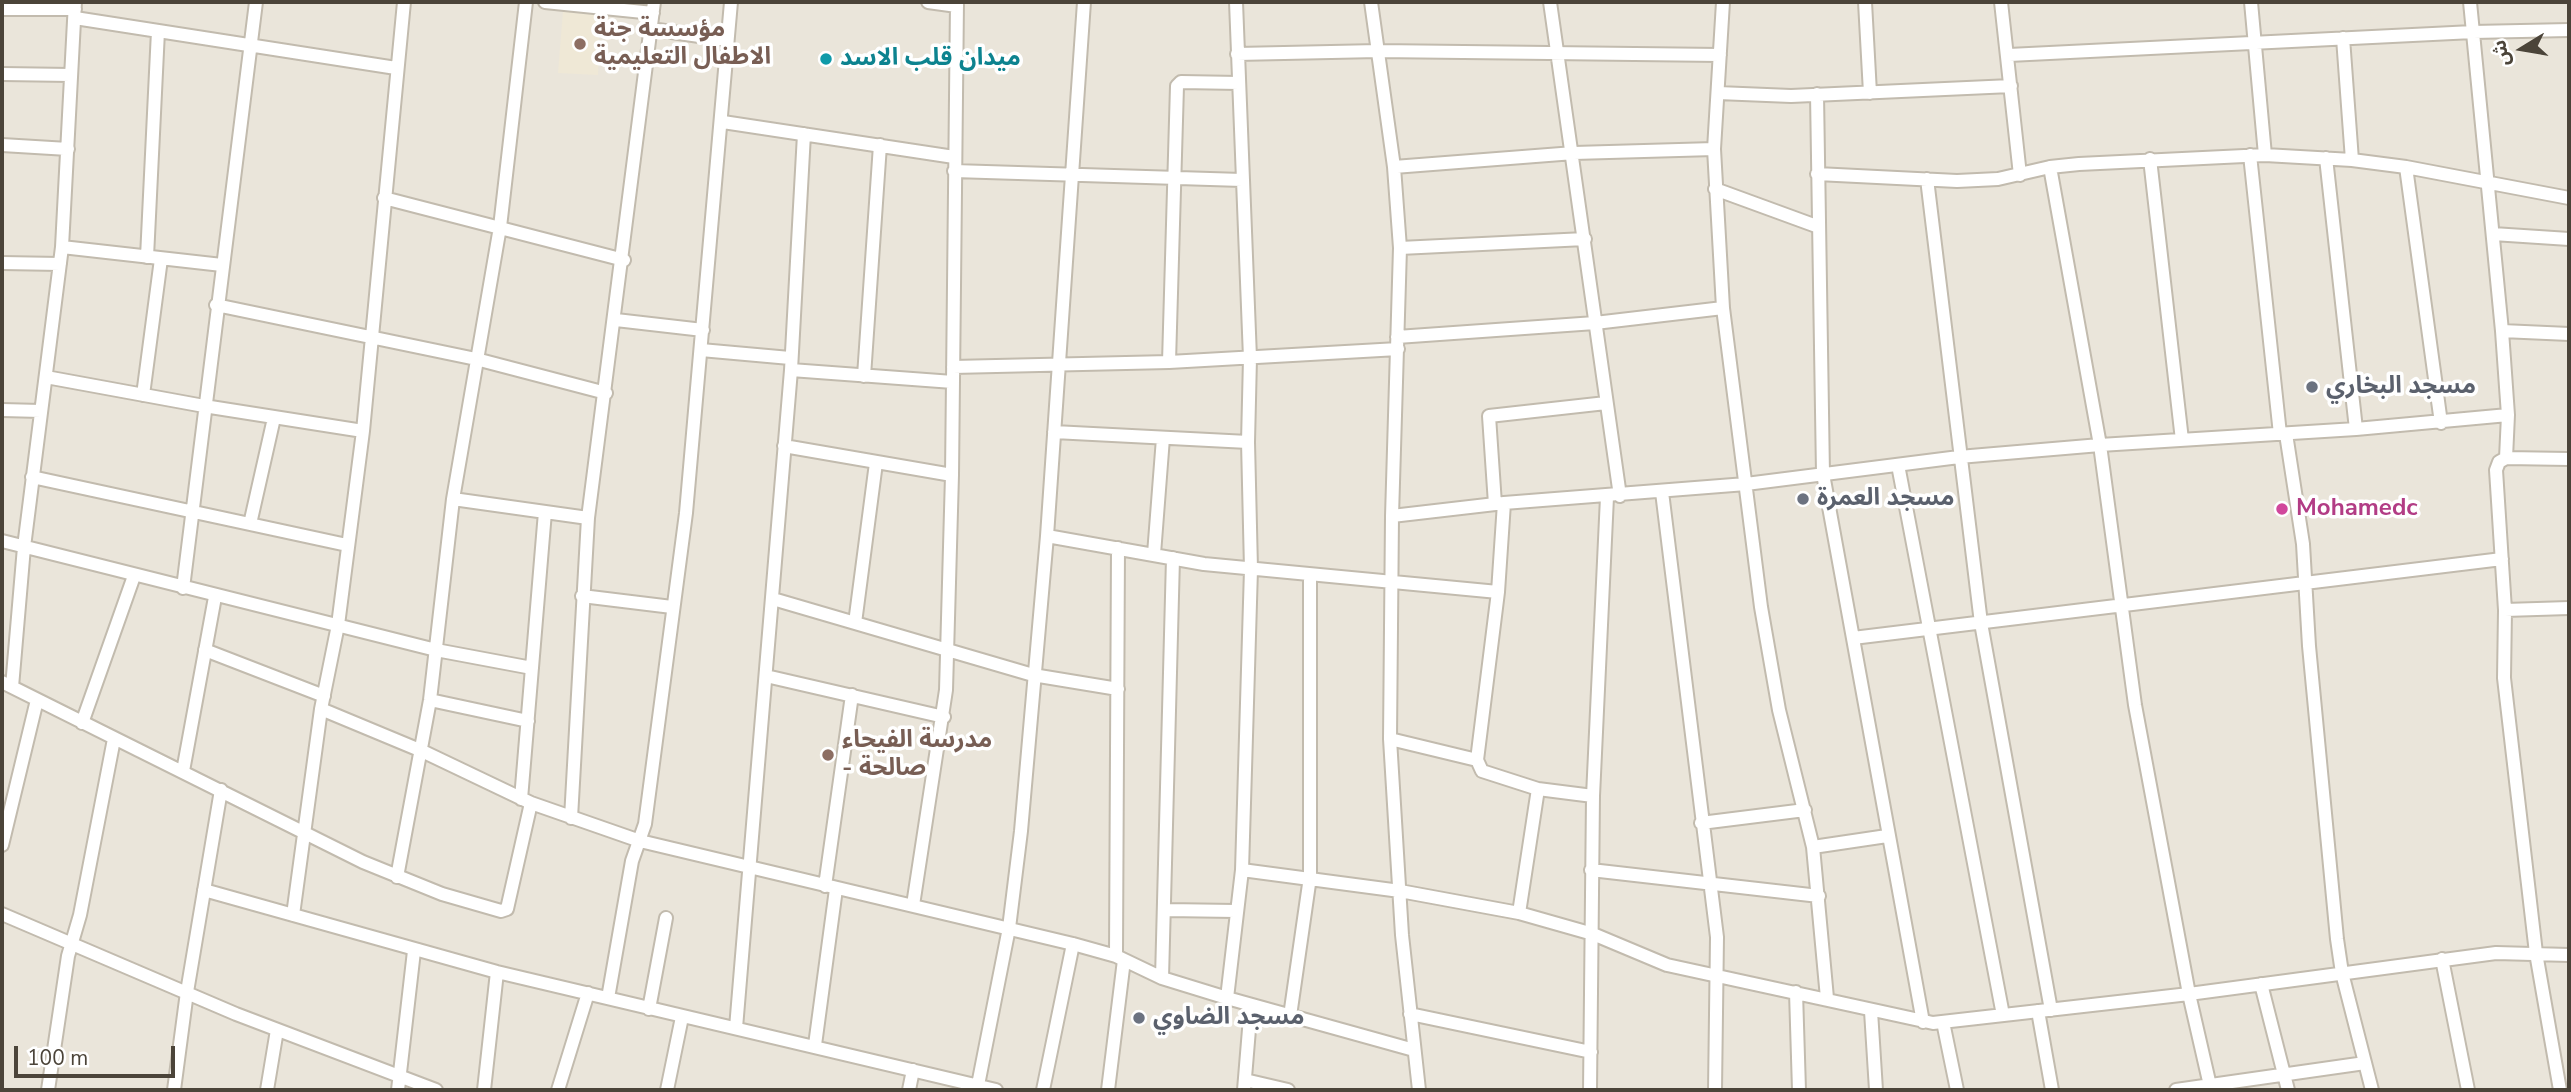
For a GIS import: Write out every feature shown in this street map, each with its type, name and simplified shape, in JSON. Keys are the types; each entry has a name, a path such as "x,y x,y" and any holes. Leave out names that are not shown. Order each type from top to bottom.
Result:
{"street":[{"path":"183,588 216,305 256,2"},
{"path":"293,915 323,702 338,625 363,430 404,2"},
{"path":"397,877 422,751 453,499 500,227 526,2"},
{"path":"545,2 654,7 624,260 588,518 571,818"},
{"path":"608,998 632,861 645,824 686,513 723,122 731,2"},
{"path":"913,905 944,717 953,475 957,4 928,2"},
{"path":"978,1085 1009,928 1021,831 1047,536 1084,2"},
{"path":"1227,999 1242,870 1251,569 1248,442 1250,358 1236,2"},
{"path":"1371,2 1394,167 1400,248 1390,583 1390,739 1410,1014 1421,1090"},
{"path":"1550,2 1574,153 1606,403 1613,496 1593,796 1590,1090"},
{"path":"1723,2 1714,149 1723,308 1761,607 1777,697 1813,847 1826,998"},
{"path":"1865,2 1870,93"},
{"path":"2001,2 2021,175"},
{"path":"2252,2 2265,155"},
{"path":"2470,2 2502,331 2508,415 2506,458"},
{"path":"2,9 75,10 158,31 396,68"},
{"path":"75,10 62,247 7,684 397,877 471,904 505,911 526,801 528,721 545,512"},
{"path":"651,29 727,40"},
{"path":"2009,55 2473,32 2569,30"},
{"path":"147,257 158,31"},
{"path":"2343,38 2352,160"},
{"path":"1237,54 1378,51 1720,55"},
{"path":"2,74 71,75"},
{"path":"1169,362 1178,83 1239,83"},
{"path":"1718,93 1791,96 2011,86"},
{"path":"1816,94 1824,474 1923,1022"},
{"path":"723,122 954,157"},
{"path":"736,1028 791,364 804,134"},
{"path":"2,145 68,149"},
{"path":"864,376 880,145"},
{"path":"1394,167 1574,153 1714,149"},
{"path":"2250,155 2283,434 2303,544 2324,807 2342,973 2372,1090"},
{"path":"1816,174 1956,181 2021,175 2050,167 2150,159 2265,155 2352,160 2406,167 2569,198"},
{"path":"2326,158 2356,429"},
{"path":"2150,159 2182,440"},
{"path":"2050,167 2100,445 2135,705 2189,994 2210,1088"},
{"path":"2406,167 2441,423"},
{"path":"954,171 1242,180"},
{"path":"1927,179 1981,623 2045,1010 2052,1090"},
{"path":"1715,189 1819,227"},
{"path":"384,198 624,260"},
{"path":"2493,234 2569,239"},
{"path":"1400,248 1585,239"},
{"path":"62,247 222,265"},
{"path":"143,395 161,259"},
{"path":"2,263 60,264"},
{"path":"216,305 477,359 606,394"},
{"path":"953,367 1250,358 1723,308"},
{"path":"616,320 703,330"},
{"path":"2502,331 2569,334"},
{"path":"701,350 864,376 953,383"},
{"path":"46,377 274,418 363,430"},
{"path":"1593,796 1538,789 1482,771 1477,760 1498,592 1500,504 1489,416 1606,403"},
{"path":"2,410 41,411"},
{"path":"1392,516 1500,504 1746,484 1959,457 2441,423 2508,415"},
{"path":"250,524 274,418"},
{"path":"1054,432 1248,442"},
{"path":"1154,554 1163,438"},
{"path":"784,446 953,475"},
{"path":"2560,1090 2563,1073 2536,953 2504,678 2505,610 2496,470 2499,462 2506,458 2569,459"},
{"path":"855,623 877,463"},
{"path":"1898,465 2003,1015"},
{"path":"32,477 347,545"},
{"path":"1662,492 1710,884 1718,977 1715,1090"},
{"path":"453,499 588,518"},
{"path":"1047,536 1251,569 1498,592"},
{"path":"2,541 215,597 436,650 532,668"},
{"path":"1108,1090 1120,958 1118,548"},
{"path":"1162,978 1166,910 1173,558"},
{"path":"1853,638 2502,559"},
{"path":"1290,1016 1310,877 1310,575"},
{"path":"82,723 134,576"},
{"path":"582,596 672,607"},
{"path":"183,771 215,597"},
{"path":"773,598 1033,675 1118,689"},
{"path":"2505,610 2569,608"},
{"path":"205,650 323,702 526,801 640,841 748,869 1073,944 1120,958 1162,978 1227,999 1414,1050"},
{"path":"766,676 944,717"},
{"path":"815,1045 852,695"},
{"path":"2,845 37,700"},
{"path":"430,700 528,721"},
{"path":"48,1090 71,944 80,915 114,739"},
{"path":"1390,739 1477,760"},
{"path":"1519,913 1538,789"},
{"path":"174,1090 187,992 221,790"},
{"path":"1701,823 1805,810"},
{"path":"1813,847 1888,836"},
{"path":"1242,870 1310,877 1519,913 1593,934 1648,959 1923,1022 1943,1023 2189,994 2442,959 2536,953 2569,955"},
{"path":"1591,870 1819,896"},
{"path":"204,890 496,972 682,1017 815,1045 996,1090"},
{"path":"1166,910 1236,911"},
{"path":"2,914 277,1030 436,1090"},
{"path":"649,1009 666,918"},
{"path":"1043,1090 1073,944"},
{"path":"398,1090 414,951"},
{"path":"2442,959 2468,1090"},
{"path":"484,1090 496,972"},
{"path":"2261,984 2288,1090"},
{"path":"1797,992 1799,1090"},
{"path":"558,1090 588,993"},
{"path":"1251,1005 1244,1085 1288,1090"},
{"path":"1871,1011 1876,1090"},
{"path":"1410,1014 1591,1052"},
{"path":"667,1090 682,1017"},
{"path":"1943,1023 1957,1090"},
{"path":"267,1090 277,1030"},
{"path":"2176,1090 2210,1088 2365,1063"},
{"path":"909,1090 913,1070"}],"shaded area":[{"path":"2,2 2569,2 2569,1090 2,1090"},
{"name":"مؤسسة جنة الاطفال التعليمية","path":"563,11 600,15 598,75 558,73"}],"place":[{"name":"مؤسسة جنة الاطفال التعليمية","path":"580,44"},
{"name":"ميدان قلب الاسد","path":"826,59"},
{"name":"مسجد البخاري","path":"2312,387"},
{"name":"مسجد العمرة","path":"1803,499"},
{"name":"Mohamedc","path":"2282,509"},
{"name":"مدرسة الفيحاء - صالحة","path":"828,755"},
{"name":"مسجد الضاوي","path":"1139,1018"}]}
